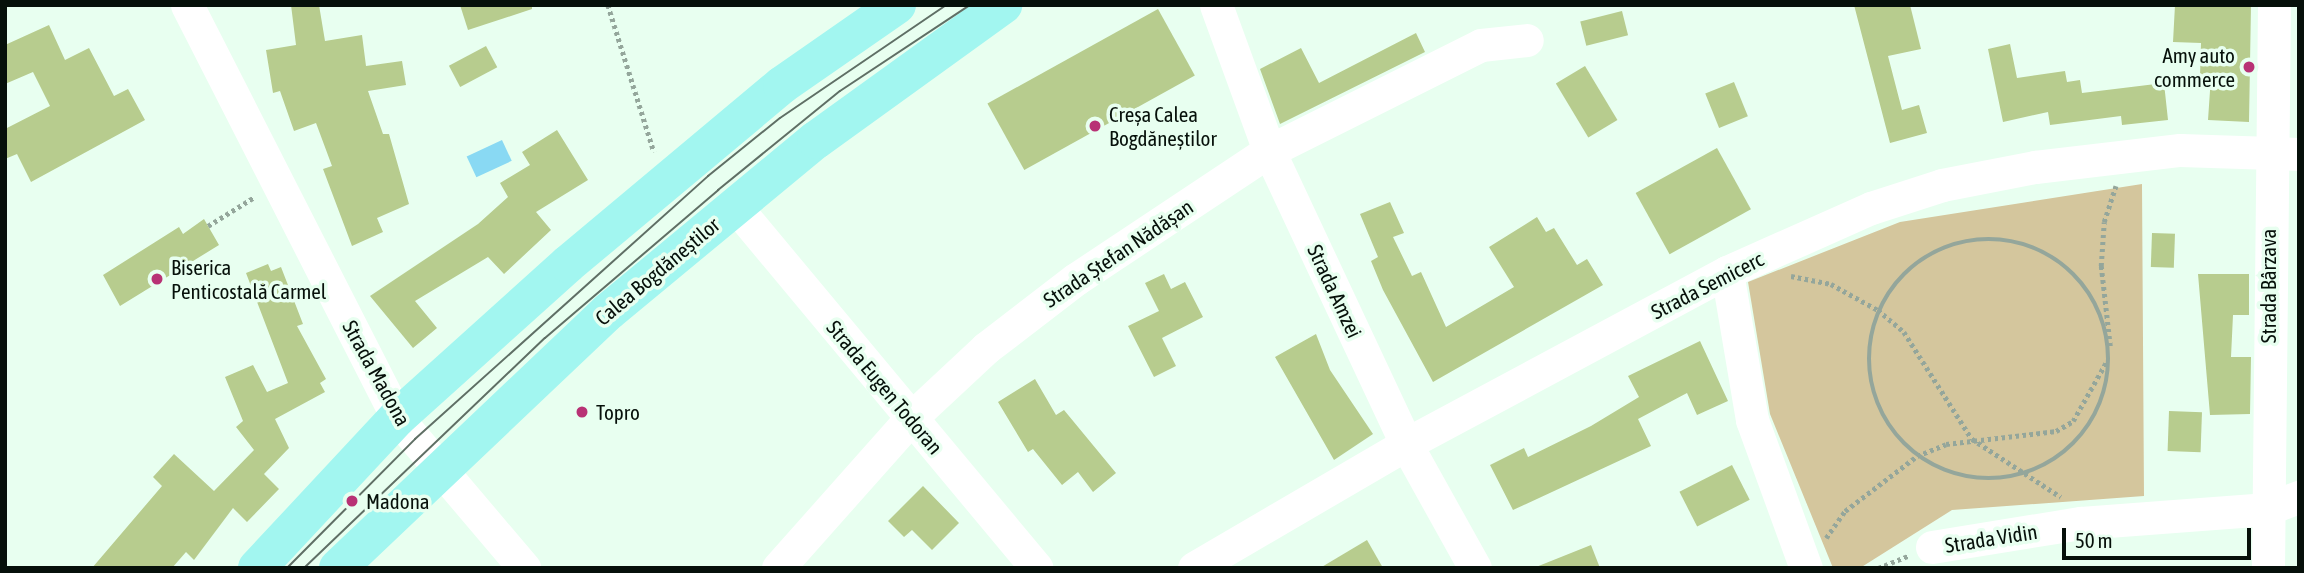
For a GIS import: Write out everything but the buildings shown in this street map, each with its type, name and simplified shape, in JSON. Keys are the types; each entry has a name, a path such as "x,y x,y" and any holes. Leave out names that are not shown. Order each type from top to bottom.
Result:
{"main road":[{"path":"257,568 397,418 782,85 897,5"},
{"name":"Calea Bogdăneștilor","path":"338,568 439,469 609,311 735,206 1003,5"}],"street":[{"name":"Strada Madona","path":"187,5 397,418 524,568"},
{"name":"Strada Amzei","path":"1216,5 1269,151 1406,444 1475,568"},
{"name":"Strada Bârzava","path":"2268,568 2267,509 2284,151 2274,5"},
{"name":"Strada Ștefan Nădășan","path":"778,568 911,418 986,348 1076,279 1269,151 1481,45 1527,40"},
{"name":"Strada Semicerc","path":"1194,568 1406,444 1727,272 1942,185 2140,155 2284,151"},
{"name":"Strada Eugen Todoran","path":"735,206 1037,568"},
{"path":"1727,272 1752,420 1806,568"},
{"name":"Strada Vidin","path":"1932,547 2081,523 2267,509 2299,497"}],"path":[{"path":"608,5 656,158"},
{"path":"1806,568 1845,511 1917,456 1972,439 2056,431 2073,421 2093,394 2110,353 2099,308 2072,271 2022,244 1988,238 1943,247 1904,272 1878,310 1868,349 1871,390 1888,426 1917,456 1950,473 1986,480 2023,475 2059,457 2088,429 2105,393 2110,353 2110,311 2101,266 2104,222 2115,188 2140,155"},
{"path":"208,226 278,183"},
{"path":"1785,275 1831,284 1878,310 1904,332 1972,439 2023,475 2067,501 2081,523"}],"shaded area":[{"path":"2142,184 2144,496 1952,510 1860,568 1833,568 1770,414 1748,282 1900,222"}],"water":[{"path":"502,140 512,161 476,177 467,156"}],"tram line":[{"path":"287,568 415,439 708,176 780,118 946,5"},
{"path":"304,568 545,338 718,190 840,91 970,5"}],"place":[{"name":"Amy auto commerce","path":"2249,67"},
{"name":"Creșa Calea Bogdăneștilor","path":"1095,126"},
{"name":"Biserica Penticostală Carmel","path":"157,279"},
{"name":"Topro","path":"582,412"},
{"name":"Madona","path":"352,501"}]}
